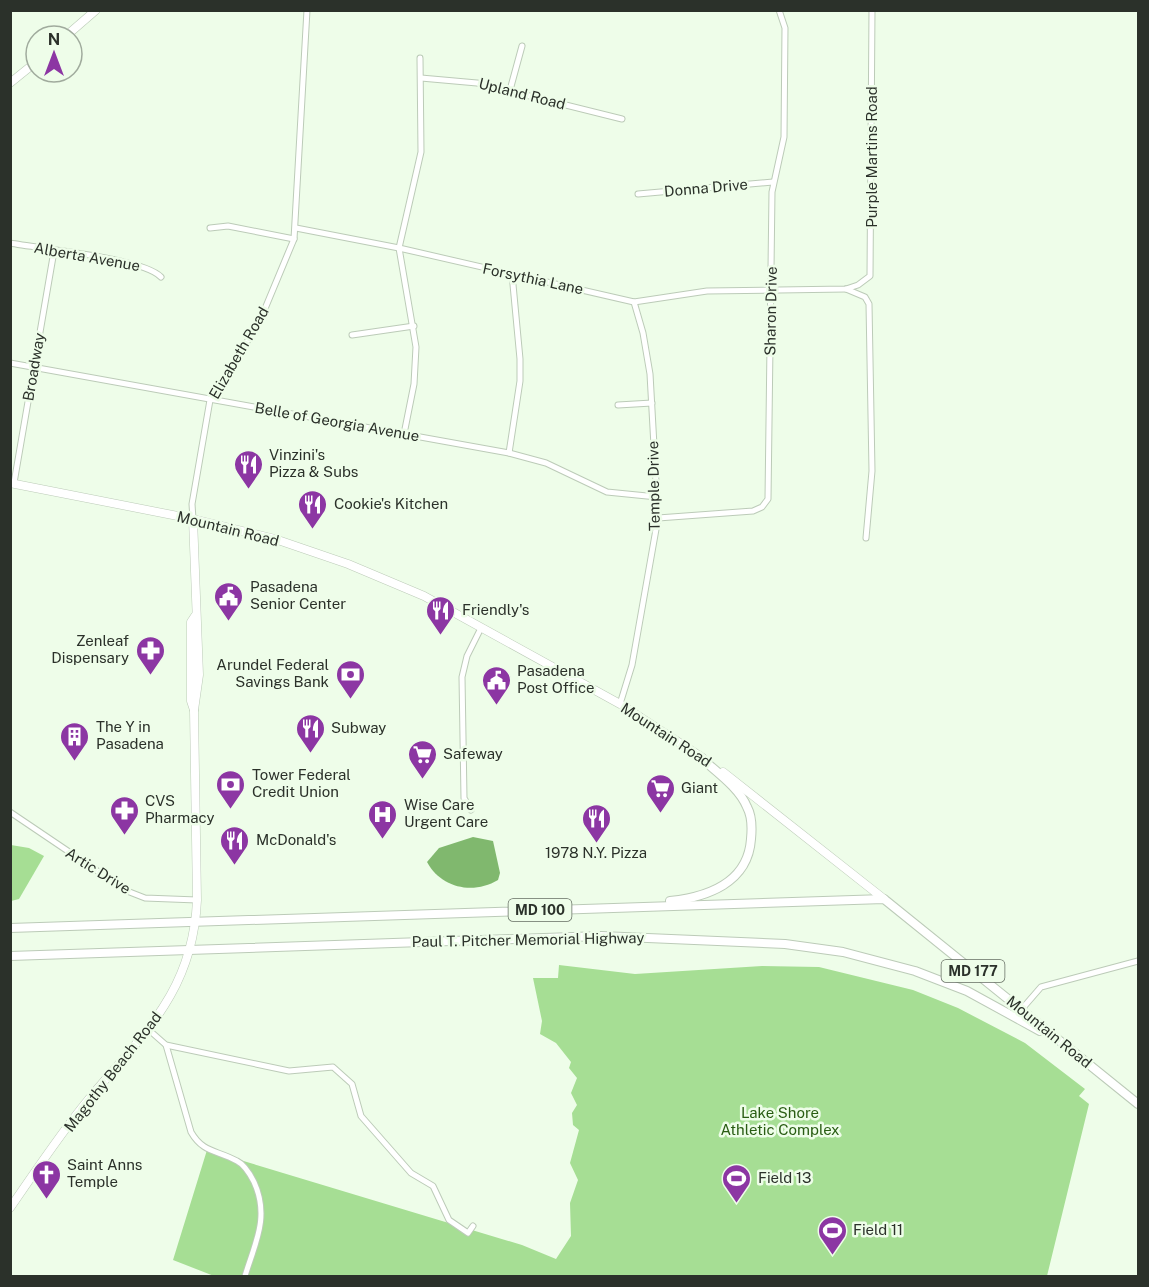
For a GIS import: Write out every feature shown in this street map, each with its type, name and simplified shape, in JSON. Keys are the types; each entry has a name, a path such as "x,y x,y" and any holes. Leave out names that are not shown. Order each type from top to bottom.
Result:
{"main road":[{"path":"80,24 96,10"},
{"path":"10,83 24,72"},
{"name":"Mountain Road","path":"12,483 193,519 275,539 348,564 424,596 620,705 699,756 808,837 1138,1104"},
{"name":"Magothy Beach Road","path":"10,1209 86,1101 149,1030 181,978 191,950 197,900 194,710 199,675 193,519"},
{"path":"599,908 705,895 719,889 741,868 751,845 747,807 739,795 699,756"},
{"name":"Paul T. Pitcher Memorial Highway","path":"10,928 884,899"},
{"name":"Paul T. Pitcher Memorial Highway","path":"10,956 601,936 814,947 877,960 942,980 995,1005 1062,1042"}],"street":[{"name":"Elizabeth Road","path":"193,519 192,504 210,400 259,323 294,239 307,10"},
{"name":"Sharon Drive","path":"658,518 753,511 762,507 768,499 773,182 784,137 784,28 779,10"},
{"name":"Purple Martins Road","path":"846,289 858,285 870,276 872,10"},
{"path":"510,90 522,46"},
{"path":"404,434 415,373 414,326 399,249 421,152 420,58"},
{"name":"Upland Road","path":"421,78 477,83 622,119"},
{"name":"Donna Drive","path":"638,194 773,182"},
{"path":"210,228 228,226 294,239"},
{"name":"Forsythia Lane","path":"296,228 634,302 674,294 771,288"},
{"name":"Alberta Avenue","path":"10,243 136,264 156,271 161,277"},
{"name":"Broadway","path":"12,483 54,251"},
{"path":"509,453 520,381 512,274"},
{"path":"771,288 846,289 865,297 869,304 872,471 866,538"},
{"name":"Temple Drive","path":"620,705 632,665 658,518 647,352 634,302"},
{"path":"352,335 414,326"},
{"name":"Belle of Georgia Avenue","path":"10,363 509,453 546,463 607,492 657,497"},
{"path":"618,405 652,403"},
{"path":"471,810 464,798 462,677 467,656 481,628"},
{"name":"Artic Drive","path":"10,812 128,891 146,898 197,900"},
{"path":"1021,1010 1041,987 1138,961"},
{"path":"149,1030 166,1045 289,1071 333,1067 352,1084 361,1116 411,1173 433,1186 453,1225 468,1233 473,1226"},
{"path":"166,1045 191,1132 199,1145 238,1161 246,1169 258,1192 263,1212 261,1229 245,1276"}],"green space":[{"path":"11,845 29,848 44,856 19,899 11,901"},
{"name":"Lake Shore Athletic Complex","path":"559,965 635,974 762,966 819,967 913,990 958,1008 1025,1043 1085,1089 1079,1096 1089,1104 1047,1276 214,1276 173,1260 207,1150 522,1245 556,1259 571,1236 570,1203 578,1180 570,1163 579,1130 573,1125 572,1113 577,1105 571,1093 577,1078 569,1068 571,1062 556,1043 540,1034 542,1021 533,978 558,978"}],"shaded area":[{"path":"473,837 493,841 500,873 498,880 488,885 468,888 440,878 427,862 439,848"}],"place":[{"name":"Vinzini's Pizza & Subs","path":"248,490"},
{"name":"Cookie's Kitchen","path":"313,530"},
{"name":"Pasadena Senior Center","path":"229,622"},
{"name":"Friendly's","path":"441,636"},
{"name":"Zenleaf Dispensary","path":"150,676"},
{"name":"Arundel Federal Savings Bank","path":"350,700"},
{"name":"Pasadena Post Office","path":"496,706"},
{"name":"Subway","path":"310,754"},
{"name":"The Y in Pasadena","path":"75,762"},
{"name":"Safeway","path":"422,780"},
{"name":"Tower Federal Credit Union","path":"231,810"},
{"name":"Giant","path":"660,814"},
{"name":"CVS Pharmacy","path":"124,836"},
{"name":"Wise Care Urgent Care","path":"383,840"},
{"name":"1978 N.Y. Pizza","path":"596,844"},
{"name":"McDonald's","path":"235,866"},
{"name":"Saint Anns Temple","path":"46,1200"},
{"name":"Field 13","path":"737,1204"},
{"name":"Field 11","path":"832,1256"}]}
